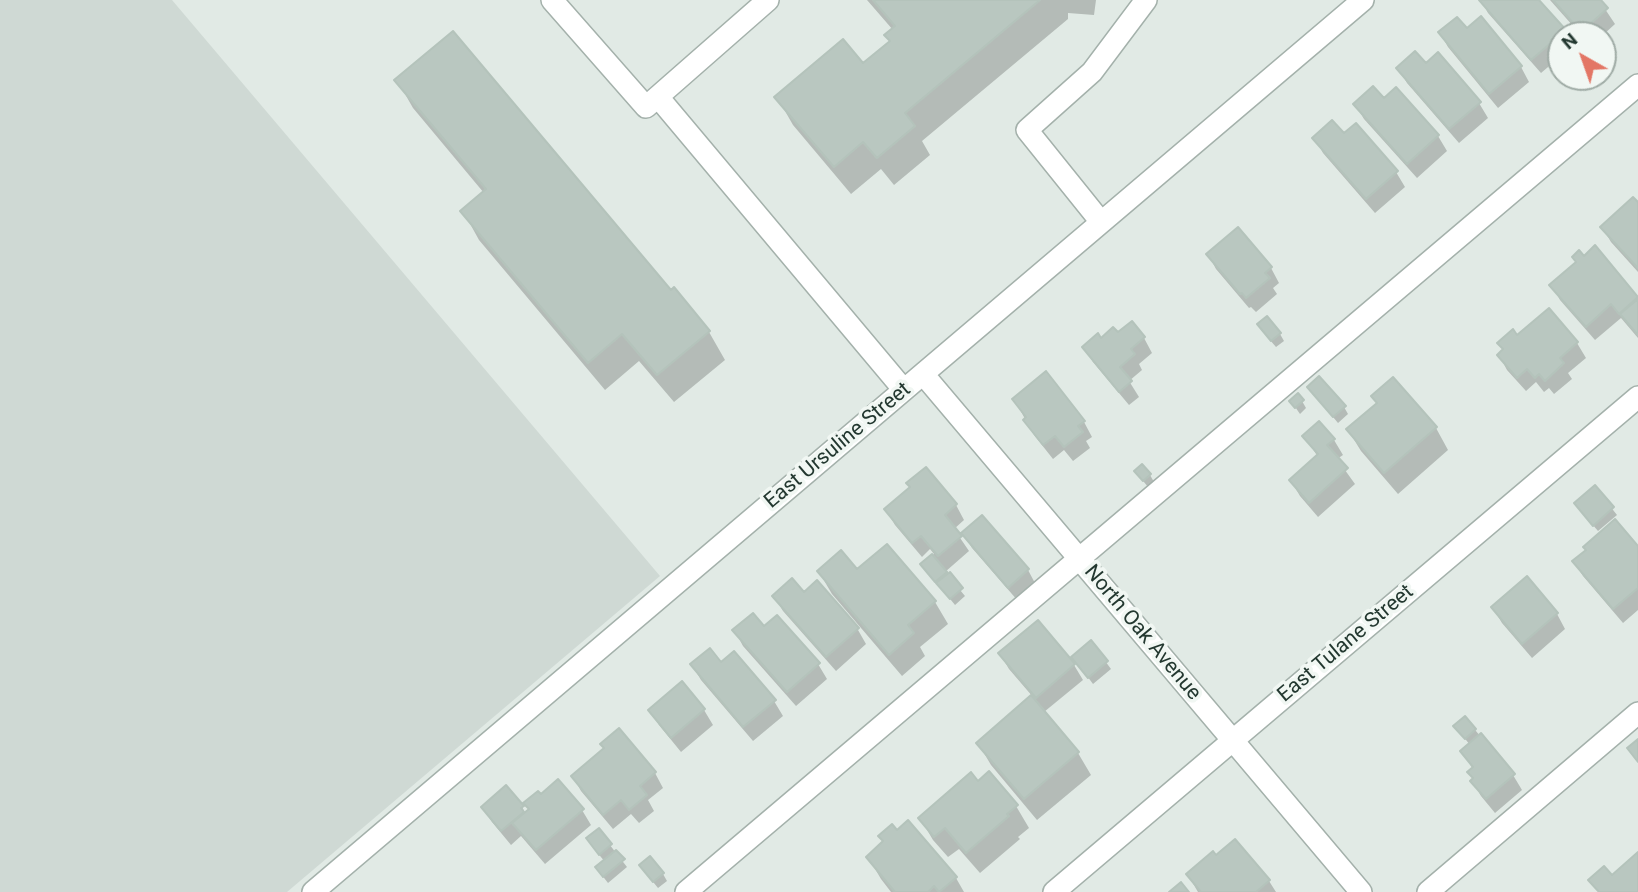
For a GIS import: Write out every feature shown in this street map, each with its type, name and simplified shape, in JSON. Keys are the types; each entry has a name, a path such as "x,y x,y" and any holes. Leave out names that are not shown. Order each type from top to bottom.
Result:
{"street":[{"path":"552,0 646,107 768,0"},
{"path":"1101,222 1027,130 1092,72 1146,0"},
{"name":"East Ursuline Street","path":"313,892 1363,0"},
{"path":"686,892 1638,85"},
{"path":"658,97 904,390"},
{"name":"North Oak Avenue","path":"923,373 1361,892"},
{"name":"East Tulane Street","path":"1054,892 1638,397"},
{"path":"1428,892 1638,713"}],"shaded area":[{"path":"0,0 172,0 660,576 287,892 0,892"}],"building":[{"path":"873,0 1040,0 905,113 915,126 877,158 863,142 834,167 774,97 843,39 863,63 890,41 884,35 895,26"},
{"path":"1479,0 1539,0 1558,21 1547,21 1547,46 1531,60"},
{"path":"1553,0 1601,0 1608,8 1593,21 1571,21"},
{"path":"1481,16 1522,66 1489,94 1438,32 1457,17 1467,28"},
{"path":"453,31 671,290 674,287 710,331 657,375 622,334 588,363 460,211 486,189 394,80"},
{"path":"1415,51 1426,63 1438,52 1481,102 1449,129 1396,68"},
{"path":"1373,86 1384,98 1396,87 1439,135 1407,164 1353,104"},
{"path":"1332,120 1344,133 1356,123 1398,171 1366,199 1312,138"},
{"path":"1633,197 1638,202 1638,268 1600,227"},
{"path":"1238,227 1272,267 1265,273 1270,278 1246,298 1206,254"},
{"path":"1595,245 1638,297 1619,314 1611,304 1586,327 1549,285 1576,262 1572,257 1579,250 1584,256"},
{"path":"1638,299 1638,335 1620,314"},
{"path":"1549,308 1578,342 1560,358 1564,363 1545,381 1539,374 1535,378 1527,369 1517,378 1497,355 1503,349 1497,343 1513,329 1517,335"},
{"path":"1267,316 1281,333 1271,341 1257,324"},
{"path":"1132,321 1145,337 1131,349 1135,354 1120,367 1132,381 1119,392 1082,347 1098,333 1101,338 1113,327 1118,332"},
{"path":"1046,371 1085,421 1078,426 1083,432 1064,447 1055,436 1043,445 1023,420 1026,417 1012,399"},
{"path":"1319,376 1346,406 1333,417 1307,387"},
{"path":"1393,377 1437,427 1384,473 1346,429 1377,403 1371,396"},
{"path":"1298,393 1304,400 1295,408 1289,401"},
{"path":"1319,421 1335,439 1327,445 1348,468 1309,503 1289,480 1318,454 1302,436"},
{"path":"1142,464 1151,474 1143,481 1134,471"},
{"path":"926,467 957,504 945,515 962,536 938,556 921,536 912,543 884,509 910,487 906,483"},
{"path":"1595,485 1614,507 1593,526 1574,503"},
{"path":"982,515 1029,569 1008,588 961,533"},
{"path":"1615,519 1638,546 1638,588 1613,609 1572,561 1586,550 1583,547"},
{"path":"887,544 936,601 908,625 914,633 889,655 817,571 841,550 857,569"},
{"path":"932,554 947,572 935,582 920,564"},
{"path":"950,572 963,588 950,599 936,583"},
{"path":"1527,576 1558,613 1522,644 1491,607"},
{"path":"792,578 804,592 817,580 859,628 826,657 772,596"},
{"path":"753,613 764,626 777,615 820,663 787,692 732,630"},
{"path":"1038,620 1075,664 1036,698 998,653"},
{"path":"1091,640 1108,661 1088,678 1071,657"},
{"path":"710,648 721,662 734,651 776,700 743,727 690,664"},
{"path":"682,681 705,709 671,738 648,710"},
{"path":"1031,695 1079,752 1024,799 976,743"},
{"path":"1465,716 1476,729 1465,739 1453,726"},
{"path":"619,728 656,772 640,786 647,795 629,810 621,800 603,815 571,776 604,748 600,744"},
{"path":"1481,733 1515,774 1486,799 1470,781 1473,778 1467,772 1473,767 1460,751"},
{"path":"1638,739 1638,762 1627,748"},
{"path":"989,771 1018,805 1007,814 1009,816 966,853 945,828 934,837 918,818 971,772 978,781"},
{"path":"558,779 584,809 536,850 512,823 529,809 523,803 538,791 541,794"},
{"path":"506,785 524,806 521,808 524,812 501,831 481,807"},
{"path":"908,820 957,877 939,892 934,886 928,892 895,892 866,857 883,841 878,836 892,824 897,830"},
{"path":"599,828 612,844 599,855 586,838"},
{"path":"1235,839 1270,880 1256,892 1201,892 1186,874 1213,851 1216,855"},
{"path":"616,850 625,859 603,877 595,867"},
{"path":"1638,852 1638,892 1599,892 1588,880 1604,866 1612,875"},
{"path":"650,856 664,873 653,882 639,865"},
{"path":"1181,882 1189,892 1169,892"}]}
